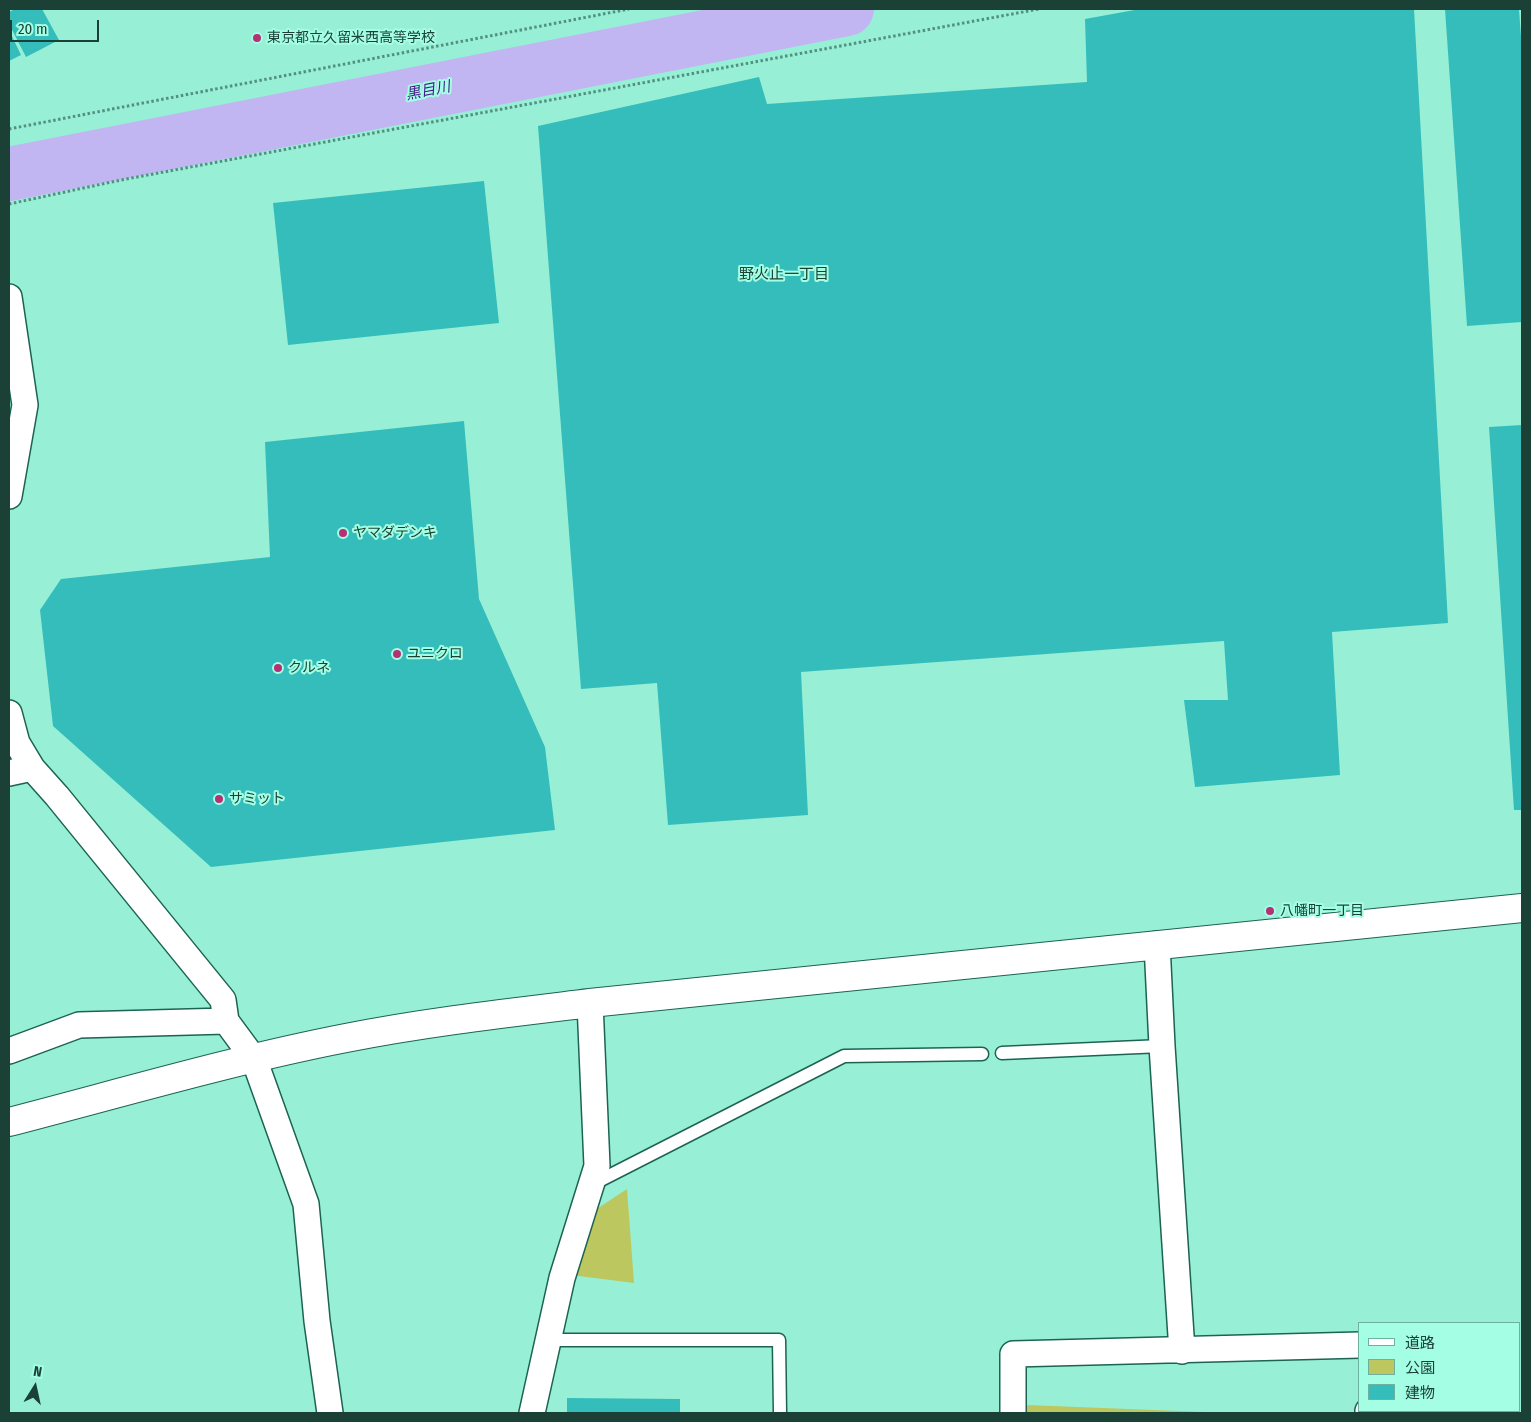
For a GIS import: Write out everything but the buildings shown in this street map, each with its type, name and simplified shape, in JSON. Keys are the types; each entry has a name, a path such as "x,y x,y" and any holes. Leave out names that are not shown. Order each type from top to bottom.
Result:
{"street":[{"path":"9,298 25,406 9,496"},
{"path":"9,713 17,743 20,770 57,796 223,1000 226,1021 254,1059 306,1204 317,1322 330,1413"},
{"path":"9,1122 254,1059 354,1036 469,1018 590,1003 1522,908"},
{"path":"1157,944 1182,1351"},
{"path":"532,1413 562,1278 597,1166 590,1003"},
{"path":"9,1051 79,1025 226,1021"},
{"path":"1013,1413 1013,1354 1358,1345"}],"lane":[{"path":"1002,1053 1162,1046"},
{"path":"591,1185 844,1056 982,1054"},
{"path":"548,1340 779,1340 780,1413"}],"path":[{"path":"9,129 628,9"},
{"path":"9,204 131,178 1039,9"}],"green space":[{"path":"627,1189 634,1283 563,1274 580,1220"},
{"path":"1027,1405 1205,1412 1205,1413 1027,1413"}],"waterway":[{"name":"黒目川","path":"9,174 847,9"}],"place":[{"name":"東京都立久留米西高等学校","path":"257,38"},
{"name":"ヤマダデンキ","path":"343,533"},
{"name":"ユニクロ","path":"397,654"},
{"name":"クルネ","path":"278,668"},
{"name":"サミット","path":"219,799"},
{"name":"八幡町一丁目","path":"1270,911"}],"district":[{"name":"野火止一丁目","path":"784,275"}]}
